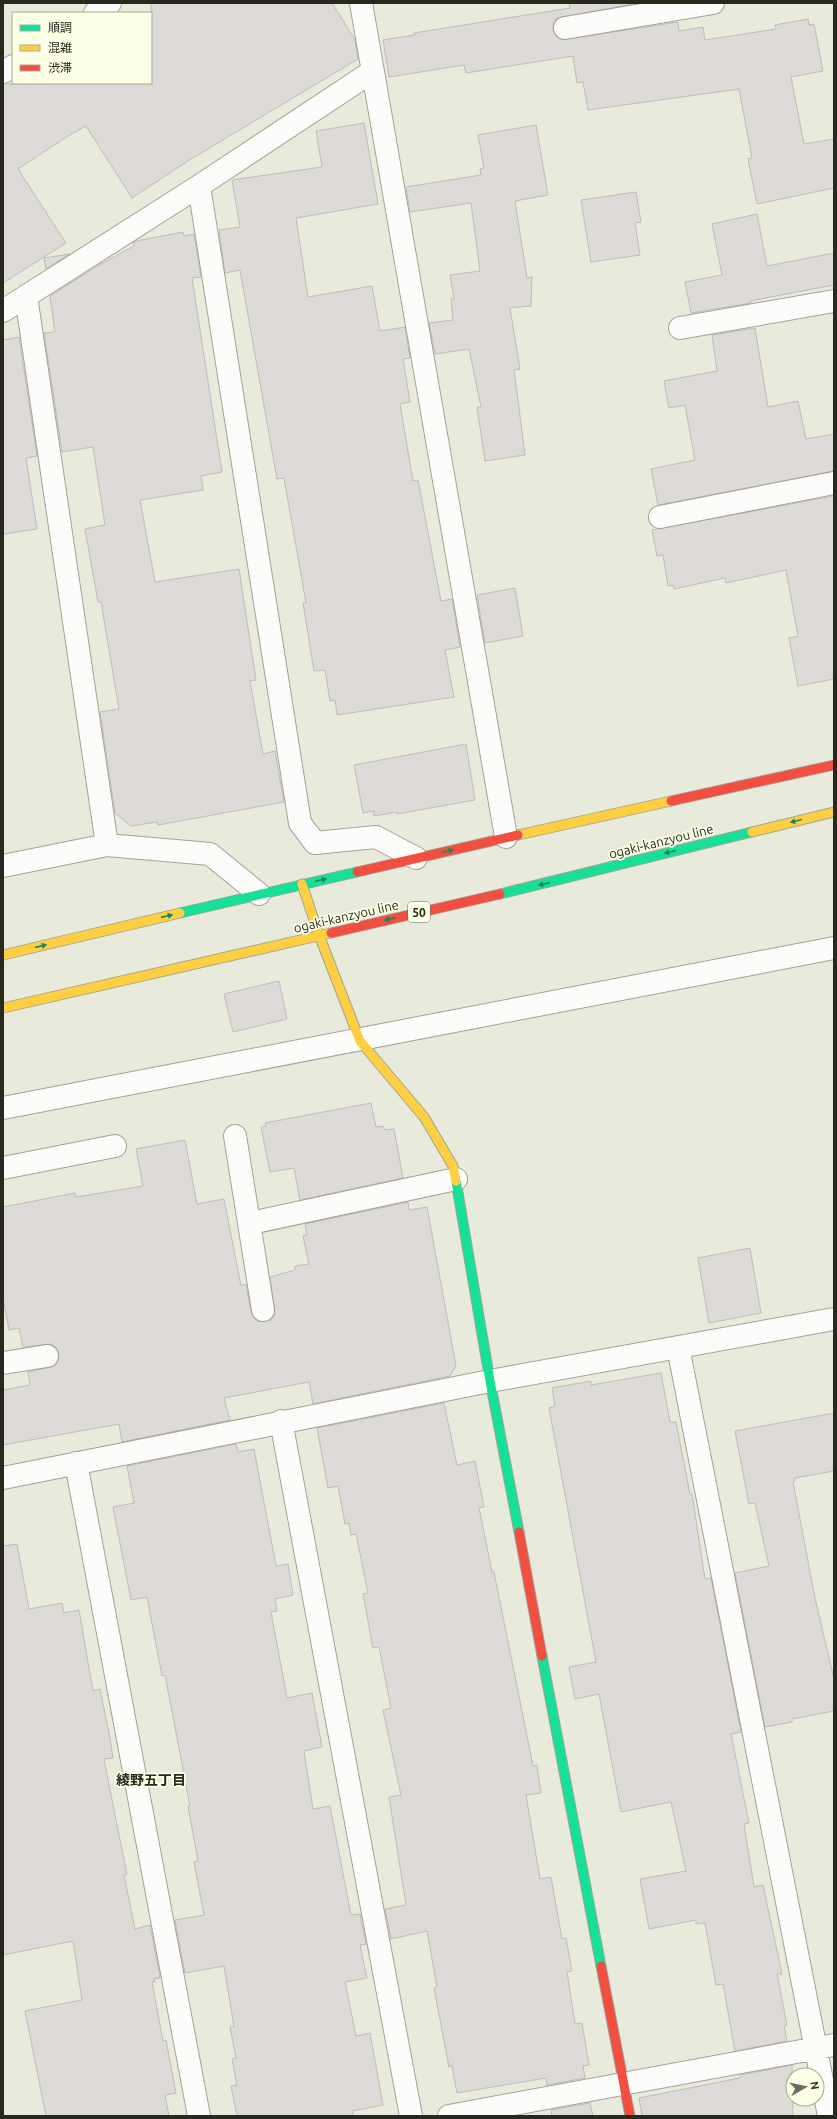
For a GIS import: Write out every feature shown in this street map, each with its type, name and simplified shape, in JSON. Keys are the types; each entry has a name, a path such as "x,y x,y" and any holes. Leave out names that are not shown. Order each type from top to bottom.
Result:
{"main road":[{"path":"3,955 506,837 834,765"},
{"name":"ogaki-kanzyou line","path":"3,1008 521,889 834,812"},
{"path":"302,884 319,935 360,1041 424,1117 453,1166 490,1381 630,2116"}],"street":[{"path":"96,12 110,3"},
{"path":"361,3 506,837"},
{"path":"565,28 713,3"},
{"path":"3,72 12,67"},
{"path":"3,311 199,186 373,71"},
{"path":"199,186 300,824 315,843 376,837 416,858"},
{"path":"26,296 107,845"},
{"path":"680,328 834,301"},
{"path":"660,517 834,483"},
{"path":"3,866 107,845 210,854 259,894"},
{"path":"3,1108 360,1041 834,948"},
{"path":"236,1136 251,1223 263,1310"},
{"path":"3,1168 115,1146"},
{"path":"251,1223 456,1179"},
{"path":"3,1478 281,1421 490,1381 834,1319"},
{"path":"678,1347 825,2047 829,2116"},
{"path":"3,1363 47,1356"},
{"path":"281,1421 411,2116"},
{"path":"76,1463 199,2116"},
{"path":"449,2116 825,2047"}],"building":[{"path":"151,3 332,3 355,40 358,59 191,159 132,198 86,126 68,136 18,169 66,243 3,283 3,84 152,84"},
{"path":"569,3 638,3 557,18 553,23 553,30 556,36 561,40 678,22 679,31 703,27 705,40 776,29 775,25 808,19 809,25 814,24 823,71 791,77 804,144 834,139 834,188 757,204 748,159 752,158 739,89 588,110 583,82 577,83 573,56 466,73 464,65 389,77 383,40 415,35 414,33 570,8"},
{"path":"364,123 378,204 296,218 308,297 372,286 380,331 405,327 410,358 403,359 410,402 400,404 413,481 418,480 441,601 452,599 460,647 445,650 454,697 337,715 335,700 330,701 325,670 314,671 303,603 306,603 284,478 277,479 240,270 225,273 219,230 240,227 232,180 322,167 316,131"},
{"path":"536,125 548,195 515,201 527,278 532,277 531,306 510,308 520,369 514,370 525,455 485,461 477,407 481,407 469,349 435,354 429,323 453,320 451,299 454,299 450,275 480,271 471,203 410,212 406,187 481,175 480,169 484,168 478,135"},
{"path":"636,192 641,222 635,223 640,255 591,262 581,200"},
{"path":"757,214 767,266 834,253 834,285 750,301 751,303 691,313 685,282 722,275 712,224"},
{"path":"183,232 184,236 194,234 201,277 192,278 222,472 201,476 203,490 140,500 155,582 239,569 256,680 250,681 263,754 275,751 284,802 158,825 157,822 131,826 115,813 100,712 119,709 101,602 98,602 85,529 105,525 93,447 62,452 44,333 55,332 50,296 99,265 134,246 133,243 136,241"},
{"path":"70,254 46,269 44,258"},
{"path":"755,328 768,407 798,401 806,439 834,434 834,471 658,505 651,469 695,460 685,405 669,408 664,381 717,371 712,335"},
{"path":"19,337 37,456 26,458 37,529 3,534 3,340"},
{"path":"834,496 834,679 798,686 789,638 798,636 786,570 726,583 725,578 674,589 673,585 668,586 663,555 657,556 652,530"},
{"path":"515,588 523,636 485,643 477,595"},
{"path":"466,744 475,800 397,814 397,812 374,816 374,811 363,813 354,765"},
{"path":"279,981 287,1019 233,1032 224,994"},
{"path":"371,1103 376,1127 383,1126 385,1130 394,1129 403,1178 300,1200 294,1168 270,1172 261,1127 266,1126 265,1123"},
{"path":"185,1140 197,1204 224,1199 241,1286 246,1284 251,1312 254,1318 259,1322 271,1320 275,1314 270,1277 295,1270 295,1266 309,1264 303,1236 307,1235 305,1224 408,1202 409,1210 427,1207 456,1366 450,1376 313,1404 309,1382 224,1398 230,1420 122,1442 119,1424 3,1445 3,1390 30,1385 28,1372 55,1366 58,1361 59,1354 57,1348 51,1344 23,1347 19,1328 9,1330 3,1298 3,1207 75,1193 76,1197 143,1186 136,1149"},
{"path":"750,1248 761,1313 709,1323 698,1258"},
{"path":"661,1373 670,1422 676,1422 690,1494 692,1494 705,1579 711,1578 741,1732 731,1734 749,1823 744,1824 754,1887 763,1885 782,1974 777,1974 787,2025 784,2026 787,2041 735,2051 723,1984 716,1985 705,1923 696,1924 696,1920 649,1929 640,1879 686,1871 671,1802 621,1812 599,1694 575,1699 569,1667 596,1662 549,1408 555,1406 552,1388 591,1381 591,1385"},
{"path":"444,1403 457,1465 475,1461 484,1507 479,1508 492,1572 494,1572 533,1766 537,1765 541,1793 526,1795 540,1879 551,1877 562,1939 566,1938 572,1971 567,1972 575,2024 582,2023 589,2065 583,2066 585,2078 547,2085 546,2078 457,2093 452,2066 449,2067 434,1988 437,1987 427,1931 391,1939 385,1909 406,1905 389,1797 401,1795 383,1710 391,1708 379,1647 373,1648 363,1594 368,1593 356,1534 351,1535 349,1523 345,1524 338,1486 328,1488 317,1428"},
{"path":"834,1413 834,1471 795,1478 795,1481 793,1482 815,1598 834,1679 834,1711 792,1719 792,1722 765,1727 735,1573 769,1566 755,1503 749,1504 735,1431"},
{"path":"236,1444 238,1452 254,1449 276,1566 288,1564 293,1595 275,1599 277,1611 271,1612 287,1698 312,1693 322,1747 304,1751 313,1809 330,1806 351,1915 360,1914 366,1944 360,1945 367,1978 345,1982 356,2036 370,2033 383,2105 352,2111 354,2116 237,2116 231,2086 237,2085 232,2059 236,2058 230,2027 234,2027 224,1966 185,1973 175,1920 204,1915 194,1862 198,1861 188,1806 190,1806 165,1675 162,1676 147,1597 131,1600 113,1507 134,1503 127,1466"},
{"path":"17,1544 29,1609 62,1603 64,1613 79,1610 93,1691 100,1689 113,1758 104,1759 127,1874 124,1875 135,1929 150,1925 160,1978 154,1979 155,1982 152,1982 163,2041 166,2040 176,2093 165,2095 169,2116 46,2116 25,2011 82,2000 73,1941 3,1955 3,1546"},
{"path":"792,2065 792,2067 785,2067 785,2107 793,2107 793,2116 642,2116 639,2098 740,2078 740,2075"},
{"path":"590,2103 593,2116 552,2116 551,2110"}],"traffic: fast":[{"path":"500,894 752,832"},
{"path":"180,913 357,872"},
{"path":"456,1181 490,1381 519,1532"},
{"path":"542,1656 601,1966"}],"traffic: slow":[{"path":"518,835 671,801"},
{"path":"752,832 834,812"},
{"path":"302,884 319,935 360,1041 424,1117 453,1166 456,1181"},
{"path":"3,955 180,913"},
{"path":"3,1008 331,933"}],"traffic: jam":[{"path":"671,801 834,765"},
{"path":"357,872 518,835"},
{"path":"331,933 500,894"},
{"path":"519,1532 542,1656"},
{"path":"601,1966 630,2116"}],"district":[{"name":"綾野五丁目","path":"151,1780"}]}
